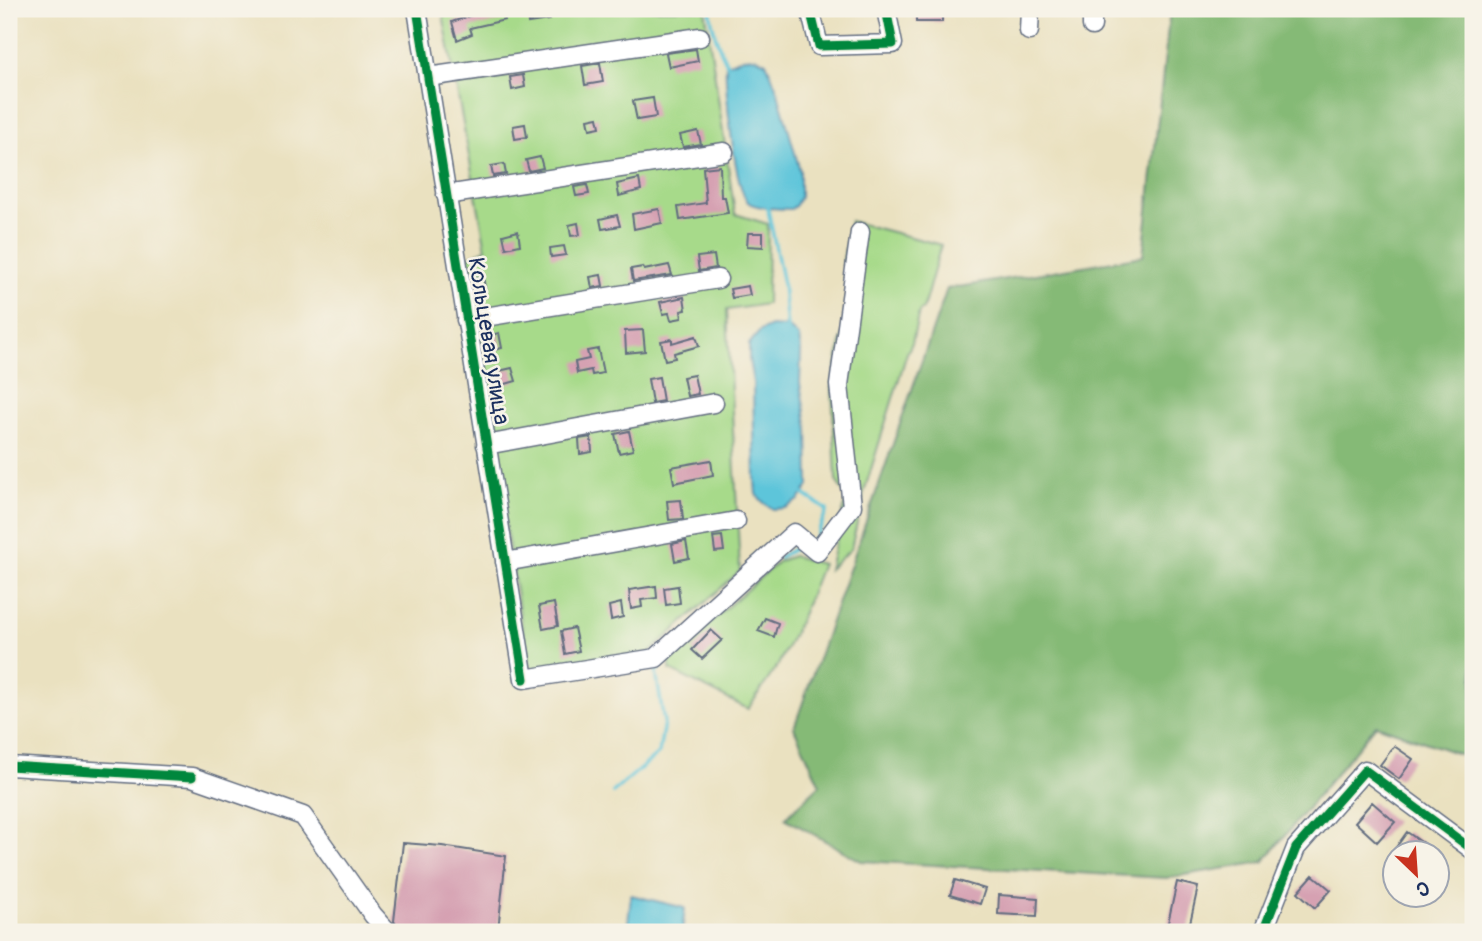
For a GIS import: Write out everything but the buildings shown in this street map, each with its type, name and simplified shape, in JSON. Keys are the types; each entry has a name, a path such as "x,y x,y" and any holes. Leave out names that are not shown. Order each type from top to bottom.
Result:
{"street":[{"name":"Кольцевая улица","path":"417,9 524,679 656,658 794,533 817,552 852,506 839,385 860,232"},
{"path":"810,9 819,46 892,44 886,9"},
{"path":"1030,9 1030,31"},
{"path":"428,77 700,37"},
{"path":"446,195 723,152"},
{"path":"466,320 718,279"},
{"path":"486,445 714,403"},
{"path":"505,562 736,521"},
{"path":"9,766 192,777 303,816 388,932"},
{"path":"1263,932 1296,848 1365,770 1473,850"}],"green space":[{"path":"442,9 705,9 735,214 768,224 767,304 727,310 740,571 649,653 529,671 462,260 486,249"},
{"path":"1170,9 1473,9 1473,759 1376,725 1263,862 1166,878 861,861 785,818 820,785 794,728 947,289 1143,256"},
{"path":"850,221 941,245 864,492 851,549 829,569 848,492 843,491 836,481 832,386 857,265 843,262"},
{"path":"793,556 822,564 800,620 778,665 748,709 670,670 670,660 708,624 779,561"}],"water":[{"path":"755,57 766,62 777,89 800,171 800,197 791,209 751,204 743,193 739,178 729,114 726,64"},
{"path":"771,326 788,327 799,337 800,384 808,429 809,486 799,500 785,508 773,509 756,494 753,382 749,360 749,344 760,331"},
{"path":"631,895 685,908 682,932 627,932"}],"waterway":[{"path":"710,9 716,39 728,66"},
{"path":"767,205 783,284 787,328"},
{"path":"802,493 827,510 813,539"},
{"path":"779,557 800,546"},
{"path":"613,792 659,753 664,722 656,672 665,661"}],"cycle path":[{"path":"417,9 524,679"},
{"path":"810,9 819,46 893,44 886,9"},
{"path":"9,766 192,777"},
{"path":"1263,932 1296,848 1365,770 1473,850"}]}
